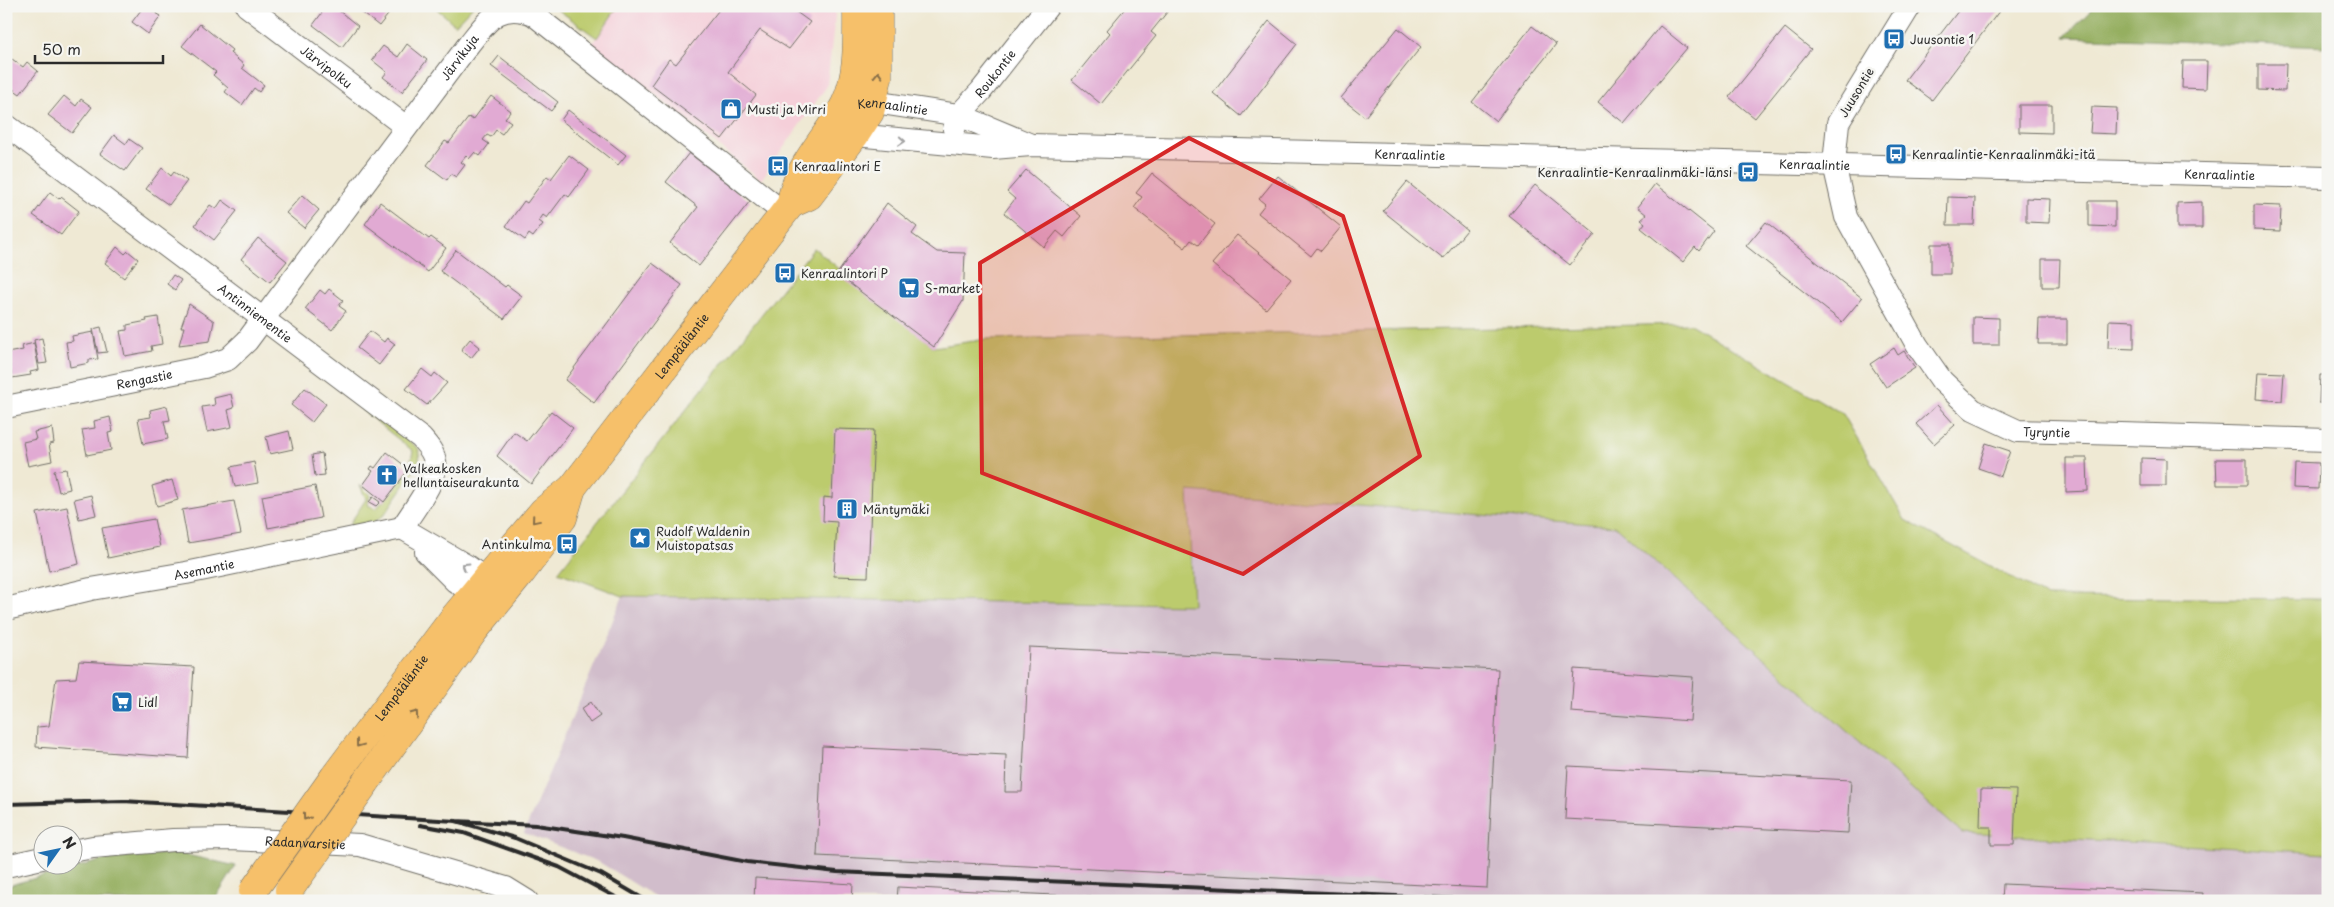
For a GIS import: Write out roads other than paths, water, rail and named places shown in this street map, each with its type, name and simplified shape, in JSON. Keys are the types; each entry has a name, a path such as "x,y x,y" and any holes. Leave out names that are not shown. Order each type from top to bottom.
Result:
{"main road":[{"name":"Lempääläntie","path":"845,128 849,95 854,76 857,6"},
{"name":"Lempääläntie","path":"250,896 334,777 455,616 488,589 563,518 572,488 787,208 809,196 845,128 874,102 878,78 878,6"},
{"name":"Lempääläntie","path":"285,895 474,631 488,589"}],"street":[{"name":"Järvipolku","path":"247,6 406,127"},
{"name":"Roukontie","path":"950,144 959,115 982,91 1048,6"},
{"name":"Juusontie","path":"1846,217 1834,164 1838,123 1910,6"},
{"name":"Järvikuja","path":"264,318 486,22 497,13 507,10 520,9 540,19 787,208"},
{"name":"Kenraalintie","path":"874,102 959,115 1031,145"},
{"name":"Antinniementie","path":"6,125 421,438 430,449 436,462 435,475 402,528"},
{"name":"Kenraalintie","path":"845,128 950,144 993,148 1031,145 2328,176"},
{"name":"Tyryntie","path":"1846,217 1917,344 1942,381 1973,410 2018,431 2328,440"},
{"name":"Rengastie","path":"6,407 167,376 228,359 247,341 264,318"},
{"path":"402,528 488,589"},
{"name":"Asemantie","path":"6,609 91,589 186,573 402,528"},
{"name":"Radanvarsitie","path":"82,850 93,847 202,840 360,845 506,888 527,901"},
{"path":"6,866 32,860"}],"railway":[{"path":"6,804 123,801 456,821 515,838 601,874 647,901"},
{"path":"456,821 536,825 623,838 747,862 837,872 1511,901"},
{"path":"420,825 464,833 559,867 623,901"}],"place":[{"name":"Juusontie 1","path":"1894,39"},
{"name":"Musti ja Mirri","path":"731,109"},
{"name":"Kenraalintie-Kenraalinmäki-itä","path":"1896,154"},
{"name":"Kenraalintori E","path":"778,166"},
{"name":"Kenraalintie-Kenraalinmäki-länsi","path":"1748,172"},
{"name":"Kenraalintori P","path":"785,273"},
{"name":"S-market","path":"909,288"},
{"name":"Valkeakosken helluntaiseurakunta","path":"387,475"},
{"name":"Mäntymäki","path":"847,509"},
{"name":"Rudolf Waldenin Muistopatsas","path":"640,538"},
{"name":"Antinkulma","path":"567,544"},
{"name":"Lidl","path":"122,702"}]}
